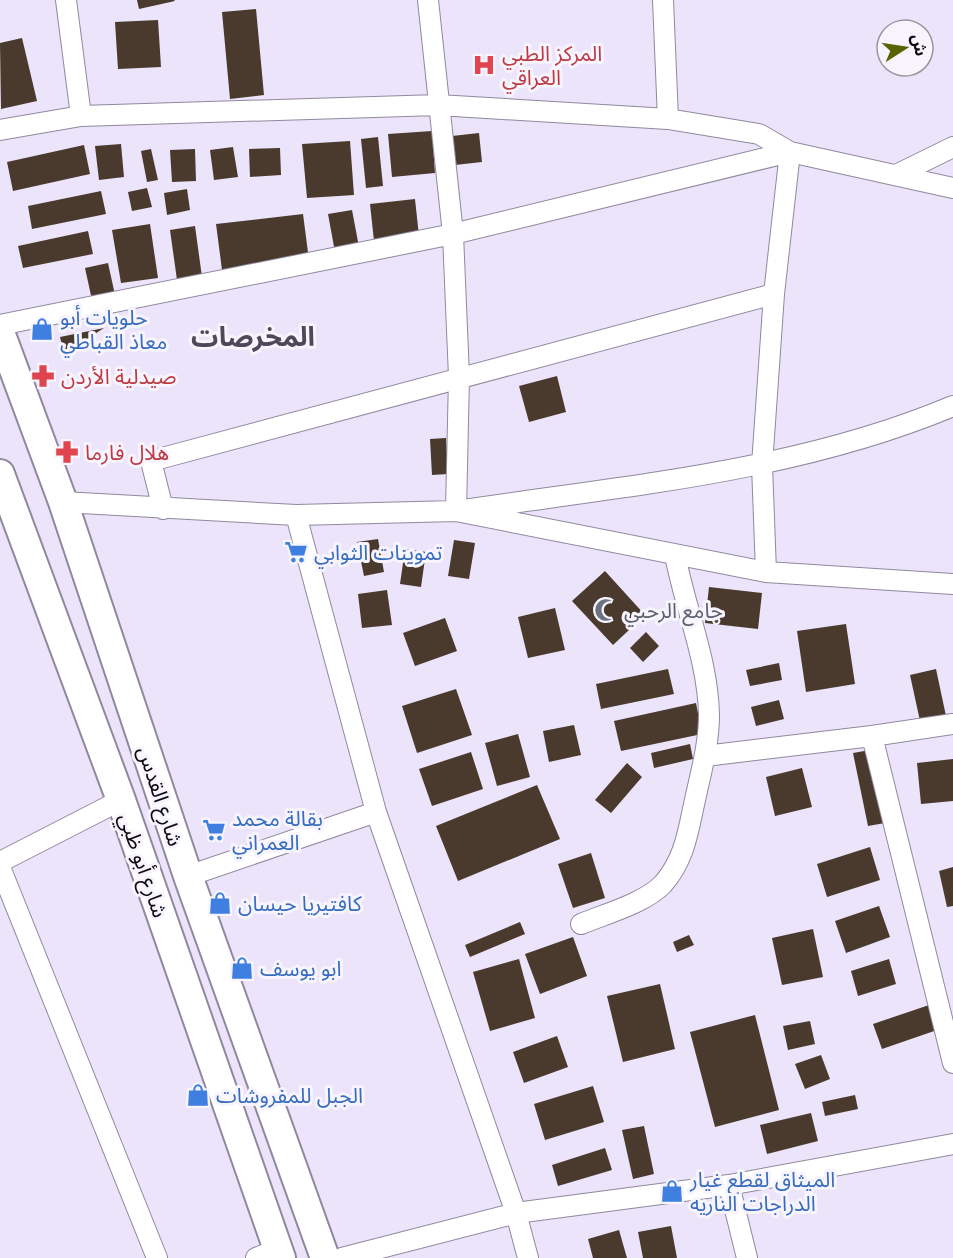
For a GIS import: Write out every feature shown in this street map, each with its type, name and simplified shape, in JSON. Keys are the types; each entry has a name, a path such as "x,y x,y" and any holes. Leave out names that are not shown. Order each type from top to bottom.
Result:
{"main road":[{"name":"شارع القدس","path":"0,332 63,502 188,876 325,1258"},
{"name":"شارع أبو ظبي","path":"0,474 122,800 271,1255"}],"street":[{"path":"66,0 81,116"},
{"path":"428,0 453,234 459,377 456,511"},
{"path":"663,0 668,119"},
{"path":"0,130 81,116 438,105 668,119 759,134 790,152 898,174 953,188"},
{"path":"898,174 953,147"},
{"path":"0,325 453,234 790,152"},
{"path":"766,572 762,465 774,294 790,152"},
{"path":"163,509 151,461 774,294"},
{"path":"63,502 296,515 456,511 762,465 910,424 953,406"},
{"path":"456,511 766,572 953,584"},
{"path":"296,515 376,812 516,1213 528,1258"},
{"path":"581,924 630,905 661,886 680,860 688,838 705,756 709,716 706,678 683,595 675,555"},
{"path":"705,756 953,724"},
{"path":"872,736 953,1063"},
{"path":"122,800 0,865 157,1258"},
{"path":"188,876 376,812"},
{"path":"342,1258 516,1213 729,1185 953,1144"},
{"path":"729,1185 747,1258"}],"building":[{"path":"137,0 174,0 175,1 139,9"},
{"path":"256,9 264,95 230,99 222,12"},
{"path":"158,20 161,67 118,69 115,22"},
{"path":"22,38 37,101 1,109 0,43"},
{"path":"432,131 435,173 392,177 388,134"},
{"path":"479,133 482,162 455,165 452,136"},
{"path":"378,137 383,186 366,188 361,139"},
{"path":"350,141 354,195 307,198 302,144"},
{"path":"121,144 124,177 99,180 95,146"},
{"path":"84,145 90,174 13,191 7,162"},
{"path":"233,147 238,177 214,180 210,150"},
{"path":"280,148 281,175 250,177 249,149"},
{"path":"151,149 158,180 147,182 141,151"},
{"path":"195,149 196,181 172,182 170,150"},
{"path":"147,188 152,207 132,211 128,192"},
{"path":"187,189 190,210 167,215 164,193"},
{"path":"101,191 106,214 32,229 28,206"},
{"path":"415,199 419,236 374,241 370,204"},
{"path":"352,210 359,247 335,252 328,214"},
{"path":"303,214 309,260 222,270 216,224"},
{"path":"150,224 158,278 121,283 112,230"},
{"path":"195,226 202,277 177,280 170,230"},
{"path":"88,231 93,254 23,268 18,246"},
{"path":"108,263 115,295 92,300 85,268"},
{"path":"104,328 64,354 60,337"},
{"path":"557,376 566,412 529,422 519,386"},
{"path":"446,438 448,474 432,475 430,439"},
{"path":"378,539 384,572 364,576 357,542"},
{"path":"454,540 475,543 469,579 448,576"},
{"path":"405,549 426,552 421,587 400,584"},
{"path":"605,571 645,615 613,645 572,601"},
{"path":"709,587 762,593 758,629 705,623"},
{"path":"387,590 392,625 362,628 358,594"},
{"path":"555,608 565,650 528,658 518,617"},
{"path":"445,618 457,651 415,666 403,633"},
{"path":"846,624 855,684 806,692 797,631"},
{"path":"646,632 659,646 643,662 630,648"},
{"path":"779,663 782,680 750,686 746,670"},
{"path":"668,669 674,694 601,709 596,684"},
{"path":"936,669 946,716 920,721 910,675"},
{"path":"456,689 472,735 417,753 402,706"},
{"path":"779,700 784,719 756,726 751,707"},
{"path":"696,703 702,734 621,751 614,721"},
{"path":"574,725 581,755 549,762 543,731"},
{"path":"518,734 530,777 497,786 485,743"},
{"path":"690,744 693,759 654,768 651,753"},
{"path":"870,750 885,823 868,826 853,753"},
{"path":"471,752 483,789 432,806 419,769"},
{"path":"953,759 953,801 921,804 917,763"},
{"path":"627,763 642,777 611,813 595,800"},
{"path":"802,768 812,807 775,816 766,777"},
{"path":"537,785 560,839 458,881 436,826"},
{"path":"870,847 880,880 827,897 817,864"},
{"path":"591,853 605,898 573,908 558,864"},
{"path":"953,867 953,906 947,907 939,871"},
{"path":"879,906 890,937 846,953 835,921"},
{"path":"520,922 525,934 470,957 465,945"},
{"path":"813,929 823,977 782,985 772,938"},
{"path":"689,935 694,945 677,952 673,942"},
{"path":"573,937 587,976 540,994 525,954"},
{"path":"519,959 535,1018 490,1031 473,972"},
{"path":"889,959 896,984 858,996 851,971"},
{"path":"660,984 675,1049 623,1062 607,996"},
{"path":"932,1004 940,1029 882,1049 873,1024"},
{"path":"755,1015 779,1110 715,1127 690,1032"},
{"path":"810,1021 815,1044 788,1050 783,1026"},
{"path":"557,1036 568,1067 524,1083 513,1052"},
{"path":"821,1055 830,1079 805,1089 795,1064"},
{"path":"593,1086 604,1122 545,1140 534,1104"},
{"path":"855,1095 858,1109 825,1116 822,1102"},
{"path":"811,1113 818,1141 767,1154 760,1125"},
{"path":"644,1126 654,1174 633,1179 622,1130"},
{"path":"605,1148 612,1170 558,1186 552,1165"},
{"path":"671,1226 677,1258 643,1258 638,1232"},
{"path":"619,1230 627,1258 593,1258 588,1239"}],"place":[{"name":"المركز الطبي العراقي","path":"484,65"},
{"name":"حلويات أبو معاذ القباطي","path":"42,329"},
{"name":"صيدلية الأردن","path":"43,376"},
{"name":"هلال فارما","path":"67,452"},
{"name":"تموينات الثوابي","path":"296,552"},
{"name":"جامع الرحبي","path":"606,610"},
{"name":"بقالة محمد العمراني","path":"214,830"},
{"name":"كافتيريا حيسان","path":"220,903"},
{"name":"ابو يوسف","path":"242,968"},
{"name":"الجبل للمفروشات","path":"198,1095"},
{"name":"الميثاق لقطع غيار الدراجات الناريه","path":"672,1191"}],"district":[{"name":"المخرصات","path":"253,336"}]}
